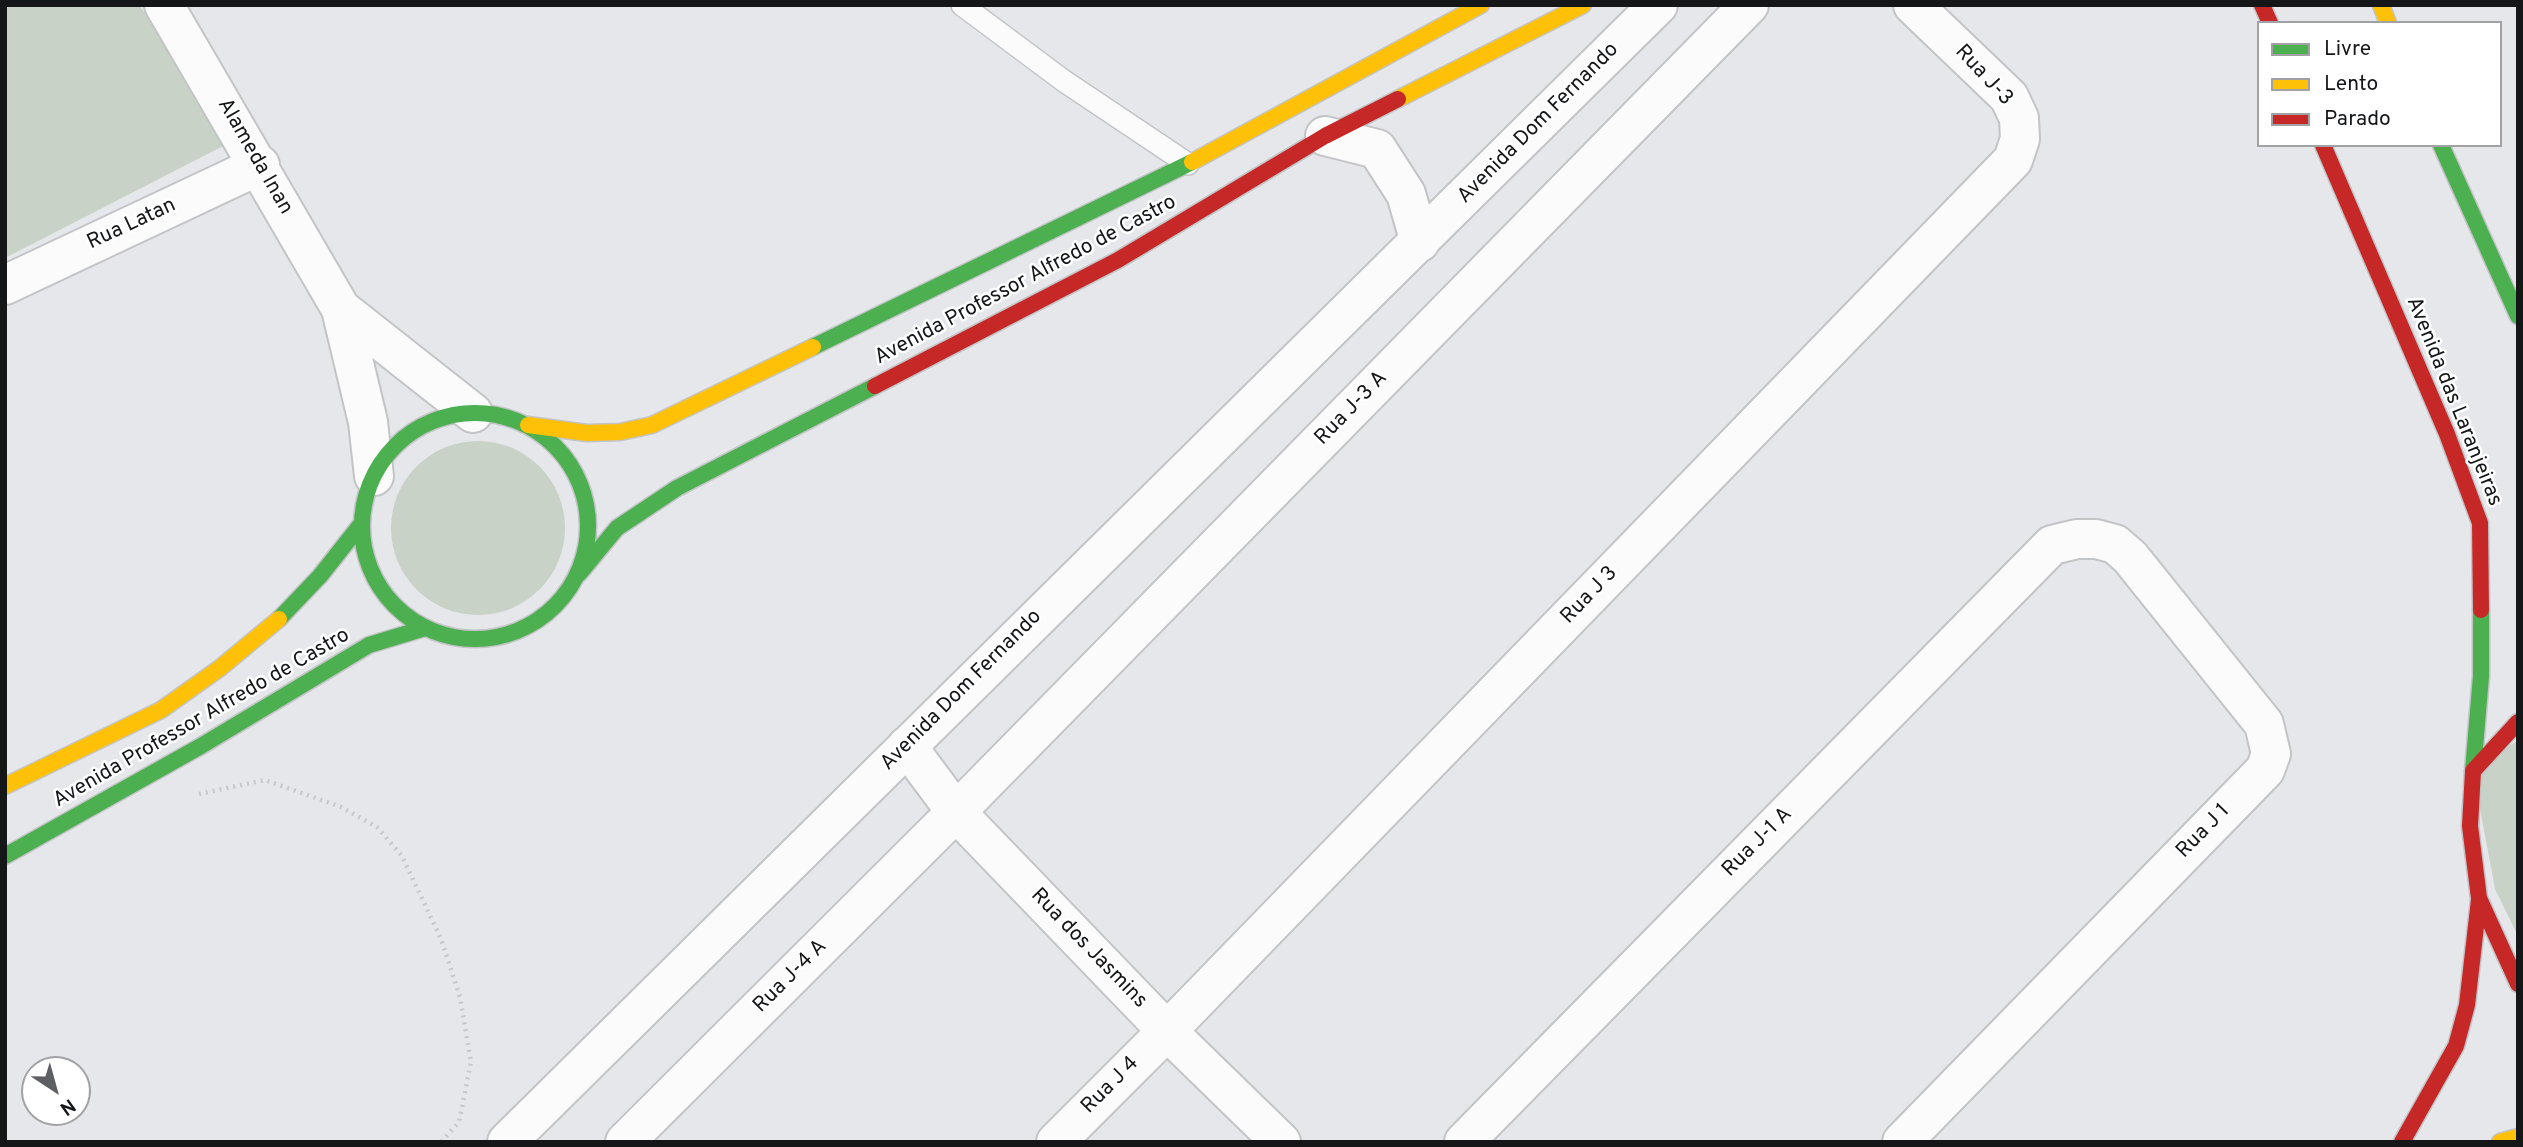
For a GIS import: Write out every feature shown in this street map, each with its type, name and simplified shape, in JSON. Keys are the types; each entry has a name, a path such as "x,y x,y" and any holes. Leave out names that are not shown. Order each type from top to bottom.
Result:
{"main road":[{"name":"Avenida Professor Alfredo de Castro","path":"528,425 587,433 620,432 652,425 1188,164 1481,5"},
{"name":"Avenida Professor Alfredo de Castro","path":"579,574 617,528 677,488 1118,260 1325,135 1583,5"},
{"path":"2262,5 2269,21"},
{"name":"Avenida das Laranjeiras","path":"2324,147 2447,434 2480,523 2481,676 2470,826 2479,898"},
{"path":"2442,147 2518,316"},
{"path":"473,413 501,416 528,425 562,452 583,489 589,532 579,574 562,600 539,620 511,634 480,640 449,637 425,628 391,602 369,566 362,523 365,499 374,476 391,451 415,431 443,418 473,413"},
{"name":"Avenida Professor Alfredo de Castro","path":"5,786 161,710 220,668 281,617 320,576 362,523"},
{"name":"Avenida Professor Alfredo de Castro","path":"5,856 201,746 369,646 425,628"},
{"path":"2473,771 2518,722"},
{"path":"2479,898 2518,984"},
{"path":"2402,1142 2456,1046 2467,1005 2479,898"},
{"path":"2500,1142 2518,1138"}],"street":[{"name":"Alameda Inan","path":"164,5 260,165 341,309 369,422 374,476"},
{"name":"Avenida Dom Fernando","path":"507,1142 1658,5"},
{"name":"Rua J-3 A","path":"956,812 1749,5"},
{"name":"Rua J-3","path":"1913,5 2009,97 2019,118 2020,139 2013,160"},
{"path":"1325,135 1377,149 1406,194 1420,242"},
{"name":"Rua J 3","path":"1167,1031 2013,160"},
{"name":"Rua Latan","path":"5,285 260,165"},
{"name":"Alameda Inan","path":"341,309 473,413"},
{"name":"Rua J 1","path":"1902,1142 2265,770 2271,754 2264,724 2130,557 2115,544 2096,539 2052,545"},
{"name":"Rua J-1 A","path":"1464,1142 2052,545"},
{"name":"Rua dos Jasmins","path":"907,746 956,812 1167,1031 1281,1142"},
{"name":"Rua J-4 A","path":"625,1142 956,812"},
{"name":"Rua J 4","path":"1056,1142 1167,1031"}],"lane":[{"path":"962,5 1064,81 1188,164"}],"path":[{"path":"185,797 265,780 341,807 377,827 402,856 441,939 460,997 471,1062 459,1122 441,1142"}],"shaded area":[{"path":"5,5 139,5 158,31 225,145 5,258"},
{"path":"478,441 511,448 539,467 558,495 565,528 558,561 539,589 511,608 478,615 445,608 417,589 398,561 391,528 398,495 417,467 445,448"},
{"path":"2518,740 2518,936 2495,889 2473,771"}],"traffic: fast":[{"path":"2442,147 2518,316"},
{"path":"813,347 1192,162"},
{"path":"579,574 617,528 677,488 875,386"},
{"path":"475,413 497,415 518,422 538,432 555,446 569,463 579,483 586,504 588,526 586,548 579,569 569,589 555,606 538,620 518,630 497,637 475,639 453,637 432,630 412,620 395,606 381,589 371,569 364,548 362,526 364,504 371,483 381,463 395,446 412,432 432,422 453,415 475,413"},
{"path":"279,619 320,576 362,523"},
{"path":"2473,771 2481,676 2481,610"},
{"path":"5,856 201,746 369,645 425,628"}],"traffic: slow":[{"path":"1192,162 1481,5"},
{"path":"1398,99 1583,5"},
{"path":"2381,5 2387,21"},
{"path":"528,425 587,433 620,432 652,425 813,347"},
{"path":"5,786 161,710 220,668 279,619"},
{"path":"2500,1142 2518,1137"}],"traffic: jam":[{"path":"2262,5 2269,21"},
{"path":"875,386 1118,260 1325,136 1398,99"},
{"path":"2324,147 2447,434 2480,523 2481,610"},
{"path":"2518,722 2473,771 2470,826 2479,898 2518,984"},
{"path":"2402,1142 2456,1046 2467,1005 2479,900"}]}
